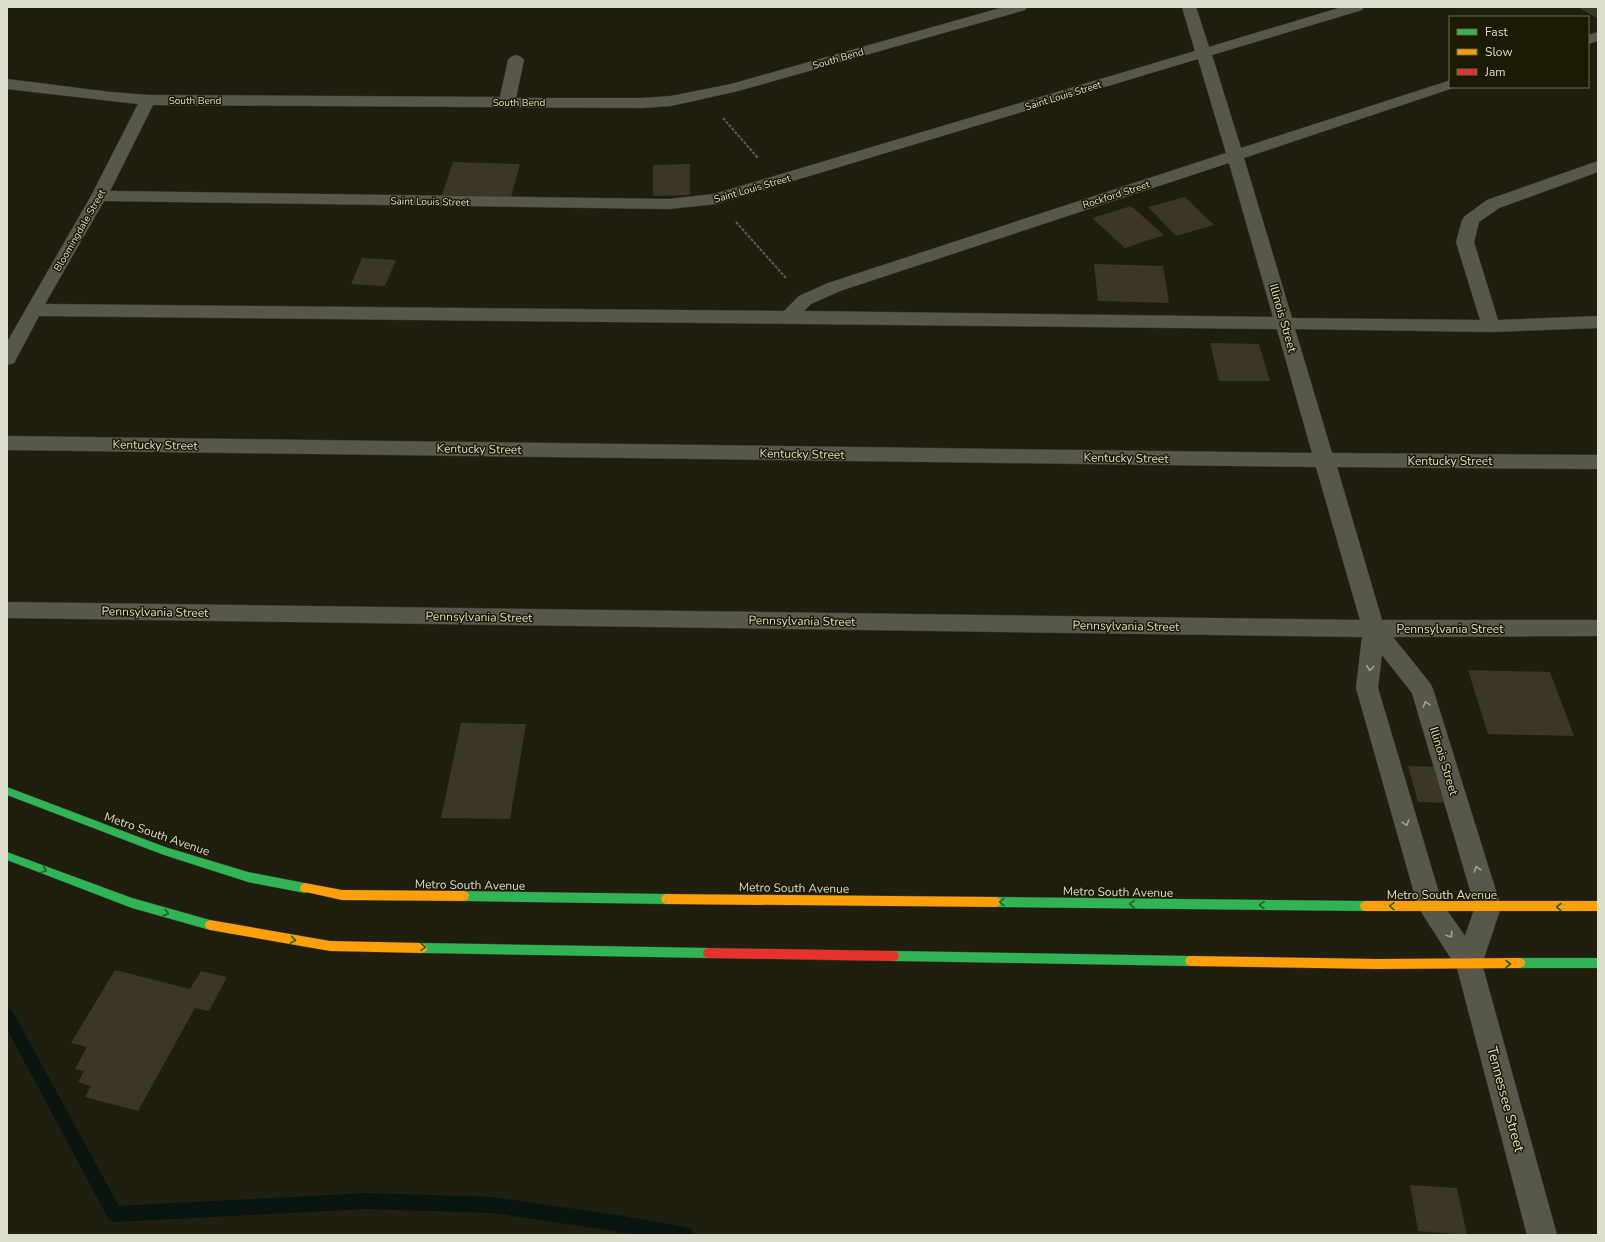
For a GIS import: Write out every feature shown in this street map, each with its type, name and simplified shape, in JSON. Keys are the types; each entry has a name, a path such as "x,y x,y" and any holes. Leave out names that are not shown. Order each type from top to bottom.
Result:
{"street":[{"name":"South Bend","path":"7,84 110,97 148,100 642,103 671,101 703,95 1020,7"},
{"name":"Illinois Street","path":"1189,7 1235,156 1374,629 1422,689 1488,907"},
{"name":"Saint Louis Street","path":"99,196 669,204 716,200 1357,7"},
{"path":"507,102 516,60"},
{"name":"Rockford Street","path":"789,317 805,300 834,287 1449,85"},
{"name":"Bloomingdale Street","path":"7,359 33,310 99,196 148,100"},
{"path":"1491,326 1465,242 1471,220 1493,204 1598,166"},
{"path":"33,310 789,317 1491,326 1598,322"},
{"name":"Kentucky Street","path":"7,443 1324,460 1598,462"},
{"name":"Pennsylvania Street","path":"7,610 1374,629 1598,628"},
{"name":"Illinois Street","path":"1374,629 1367,688 1431,907 1469,964"},
{"name":"Metro South Avenue","path":"7,791 164,851 248,877 342,895 1431,907 1598,906"},
{"path":"7,856 132,903 216,927 330,946 1369,964 1598,963"},
{"path":"1469,964 1488,907"},
{"name":"Tennessee Street","path":"1469,964 1542,1235"}],"path":[{"path":"703,95 779,181"},
{"path":"716,200 805,300"}],"building":[{"path":"1578,7 1598,7 1598,19"},
{"path":"453,162 520,164 511,197 442,195"},
{"path":"690,164 690,195 653,196 653,165"},
{"path":"1185,197 1214,225 1176,236 1148,207"},
{"path":"1131,206 1164,235 1125,248 1092,218"},
{"path":"362,258 396,260 385,286 351,284"},
{"path":"1094,264 1163,266 1169,303 1098,301"},
{"path":"1210,343 1259,344 1270,381 1219,381"},
{"path":"1468,670 1550,672 1574,736 1488,734"},
{"path":"461,723 526,724 510,819 441,818"},
{"path":"1408,766 1439,767 1449,803 1418,802"},
{"path":"115,970 190,989 201,971 227,977 209,1011 195,1008 138,1111 85,1097 91,1086 78,1082 84,1071 75,1069 87,1047 71,1043"},
{"path":"1410,1185 1457,1188 1467,1235 1418,1231"}],"waterway":[{"path":"7,1015 115,1214 366,1201 493,1205 624,1224 686,1235"}],"traffic: fast":[{"path":"7,791 164,851 248,877 305,888"},
{"path":"7,856 132,903 210,925"},
{"path":"464,896 666,899"},
{"path":"996,902 1365,906"},
{"path":"422,948 708,953"},
{"path":"894,956 1190,961"},
{"path":"1520,963 1598,963"}],"traffic: slow":[{"path":"305,888 342,895 464,896"},
{"path":"666,899 996,902"},
{"path":"1365,906 1598,906"},
{"path":"210,925 330,946 422,948"},
{"path":"1190,961 1377,964 1520,963"}],"traffic: jam":[{"path":"708,953 894,956"}]}
